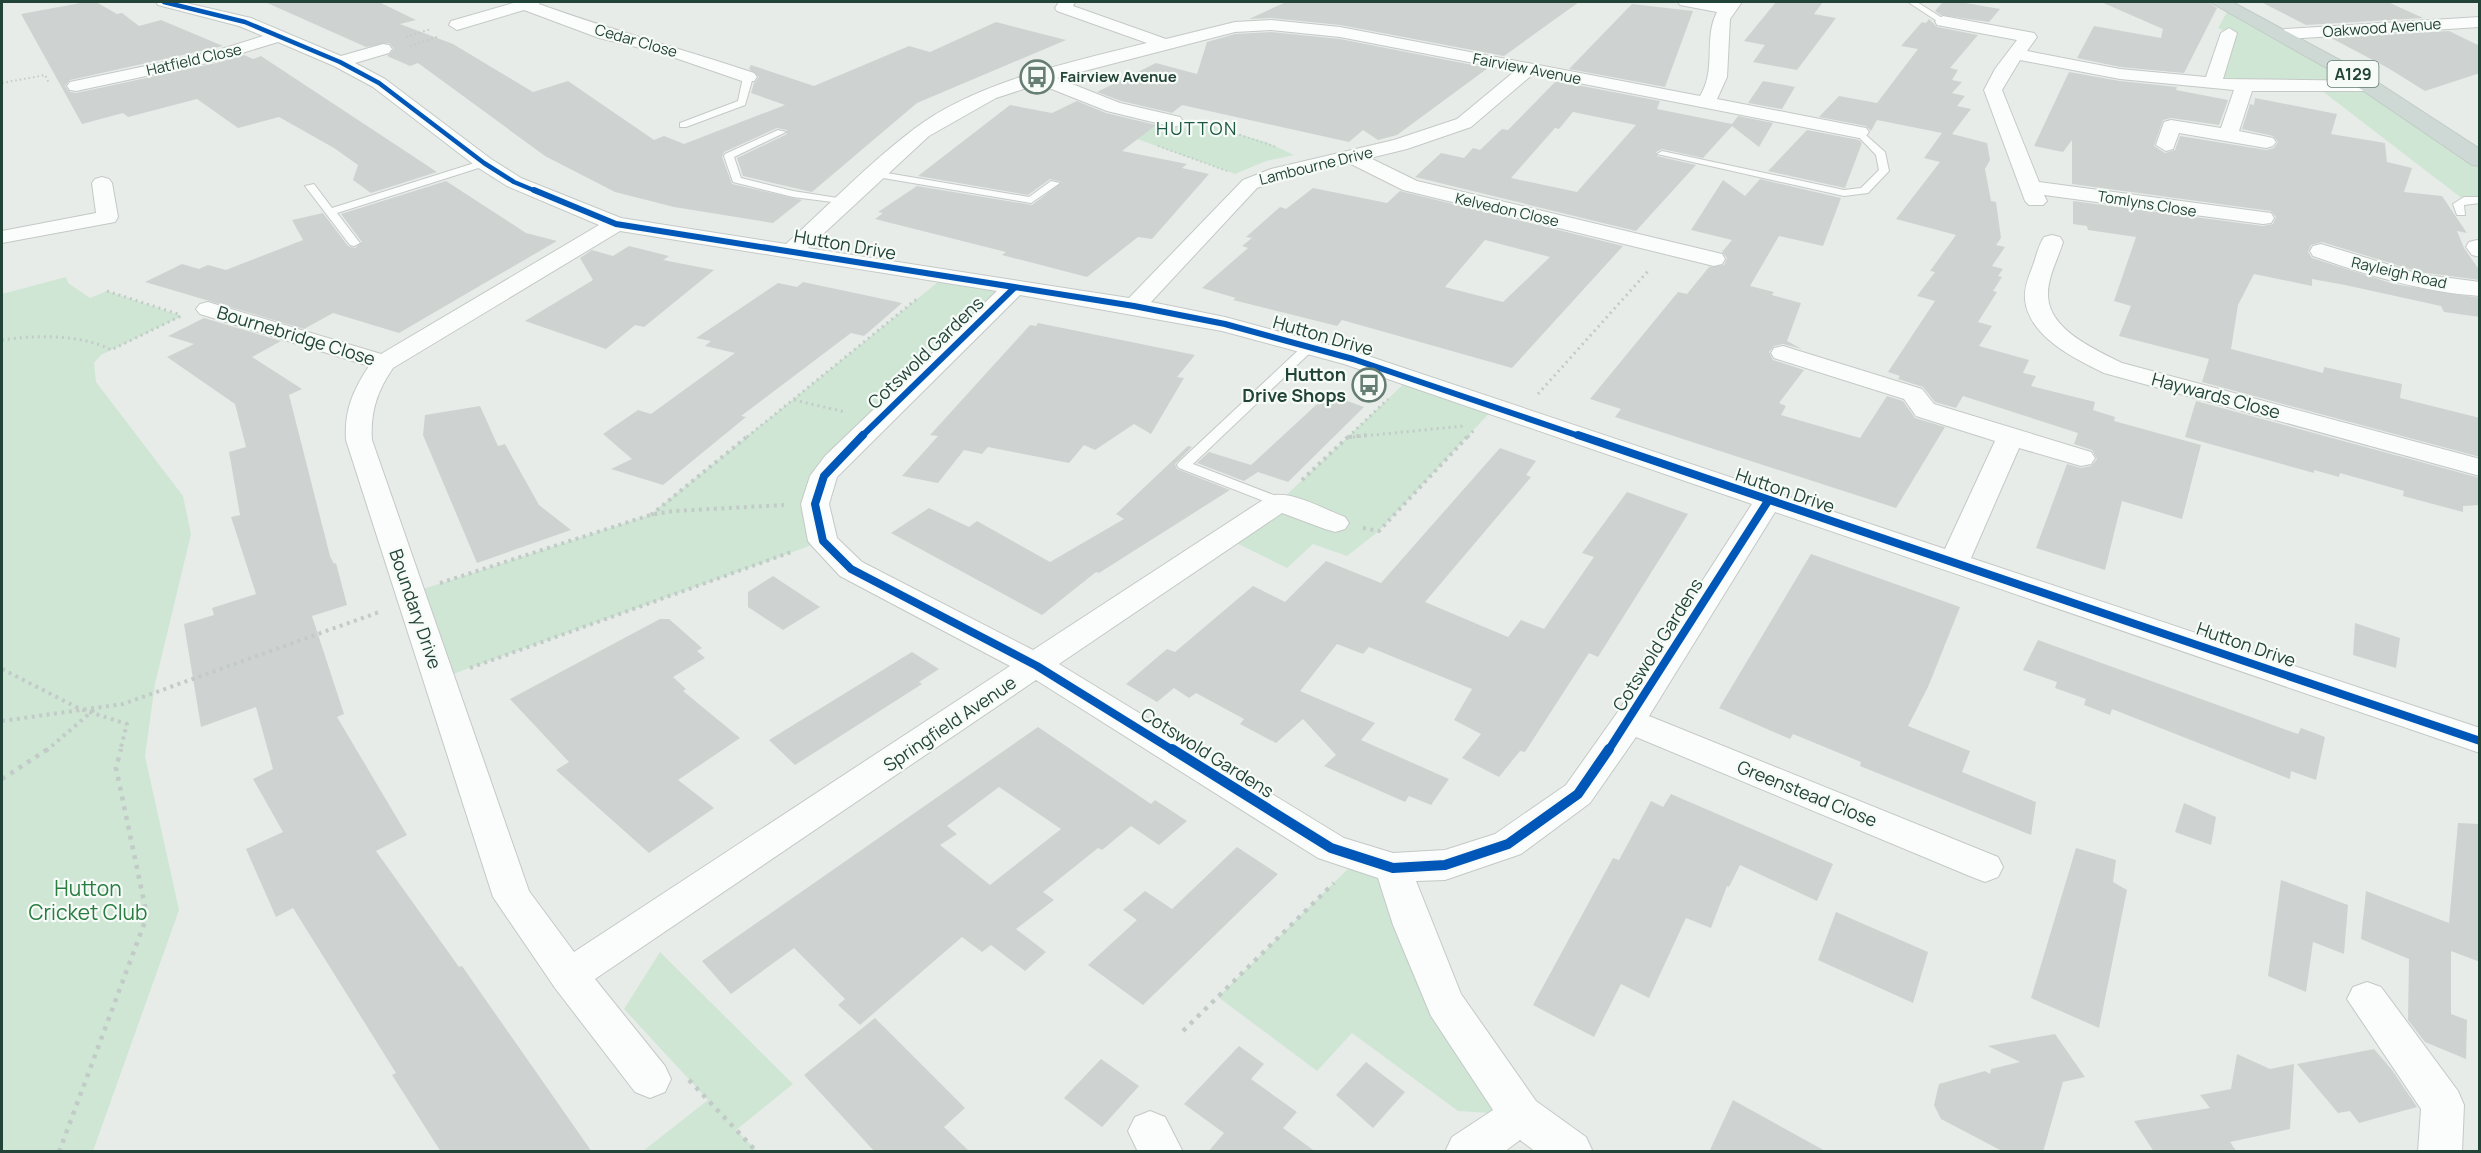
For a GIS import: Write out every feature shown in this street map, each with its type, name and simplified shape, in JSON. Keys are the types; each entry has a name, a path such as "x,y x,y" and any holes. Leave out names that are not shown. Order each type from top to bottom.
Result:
{"main road":[{"name":"A129","path":"2219,2 2285,34 2374,86 2480,160"}],"street":[{"name":"Hutton Drive","path":"164,2 203,5 340,62 379,83 484,163 544,196 616,224 791,251 943,278 1134,306 1225,324 1309,347 1520,415 2480,741"},
{"path":"1067,2 1063,8 1162,43"},
{"path":"1686,2 1730,5 1717,34 1718,79 1705,103"},
{"path":"457,25 528,3"},
{"name":"Cedar Close","path":"528,3 605,34 667,49 748,77"},
{"path":"1943,21 2028,37 2017,54 2133,76 2244,86 2374,86"},
{"name":"Oakwood Avenue","path":"2285,34 2480,22"},
{"name":"Fairview Avenue","path":"791,251 922,132 989,94 1037,77 1162,43 1235,27 1297,27 1340,32 1527,70 1859,132"},
{"path":"2212,83 2229,33"},
{"name":"Hatfield Close","path":"76,86 111,86 281,36"},
{"path":"340,62 386,48"},
{"name":"Tomlyns Close","path":"2017,54 1998,74 1993,90 2034,194 2116,198 2204,213 2263,218"},
{"name":"Lambourne Drive","path":"1134,306 1238,195 1255,181 1400,145 1464,123 1527,70"},
{"path":"1037,77 1085,97 1173,120"},
{"path":"2228,135 2244,86"},
{"path":"1106,128 1132,111"},
{"path":"2166,145 2171,126 2266,142"},
{"name":"Kelvedon Close","path":"1353,157 1410,186 1714,259"},
{"path":"2,237 107,217 102,183"},
{"name":"Boundary Drive","path":"616,224 384,363 362,398 357,421 359,440 408,594 512,897 569,976 650,1079"},
{"name":"Haywards Close","path":"2052,242 2036,298 2044,319 2086,355 2113,368 2480,468"},
{"path":"1650,270 1667,248"},
{"name":"Rayleigh Road","path":"2320,251 2357,264 2422,281 2480,289"},
{"name":"Cotswold Gardens","path":"815,504 829,469 1014,288"},
{"name":"Bournebridge Close","path":"208,309 384,363"},
{"path":"1783,353 1913,393 1925,410 2081,458"},
{"path":"1954,563 2010,437"},
{"name":"Cotswold Gardens","path":"823,541 851,569 1037,666 1331,848 1376,863 1445,865 1508,844 1578,794 1629,721 1768,501"},
{"path":"1279,502 1335,523"},
{"name":"Springfield Avenue","path":"569,976 1037,666 1279,502"},
{"path":"815,504 823,541"},
{"name":"Greenstead Close","path":"1629,721 1985,867"},
{"path":"1376,863 1412,925 1445,1004 1521,1115 1572,1152"},
{"path":"2367,999 2443,1105 2440,1152"},
{"path":"1467,1152 1521,1115"}],"lane":[{"path":"1912,2 1943,21"},
{"path":"683,125 742,103 748,77"},
{"path":"781,132 729,156 737,180 793,194 844,202"},
{"path":"1662,154 1844,193 1864,191 1884,171 1881,154 1859,132"},
{"path":"330,212 484,163"},
{"path":"875,174 1031,200 1055,183"},
{"path":"310,186 354,243"},
{"path":"2461,213 2458,204 2464,200 2480,200"},
{"path":"1279,502 1185,465 1309,347"}],"path":[{"path":"437,31 457,25"},
{"path":"432,29 445,34 396,51 386,48 382,44 432,29"},
{"path":"2,83 45,75 54,90 76,86"},
{"path":"1173,120 1195,121 1266,142 1313,165"},
{"path":"1106,128 1255,181"},
{"path":"1520,415 1650,270"},
{"path":"650,515 943,278"},
{"path":"107,291 182,315"},
{"path":"2,340 32,335 100,344 111,350 182,315 208,309"},
{"path":"1279,502 1410,378"},
{"path":"793,399 878,421"},
{"path":"1335,523 1379,531 1479,425 1348,437"},
{"path":"2,720 123,704 378,613 408,594 650,515 674,511 815,504"},
{"path":"439,679 823,541"},
{"path":"2,669 80,709 127,724 116,768 147,916 59,1152"},
{"path":"2,779 40,756 98,707"},
{"path":"1183,1032 1376,863"},
{"path":"650,1079 672,1062 757,1152"}],"green space":[{"path":"2230,7 2479,160 2479,200 2464,200 2317,87 2213,83 2229,33 2218,28"},
{"path":"1195,121 1266,142 1294,155 1266,161 1235,174 1123,134 1153,125 1184,128"},
{"name":"Hutton Cricket Club","path":"66,277 68,283 90,298 107,291 182,316 101,355 94,363 96,382 183,496 191,534 155,684 145,756 179,910 93,1151 2,1151 2,294"},
{"path":"943,278 1014,288 835,462 823,541 439,679 408,594 650,515"},
{"path":"1410,378 1496,406 1379,531 1347,556 1313,544 1287,568 1226,538 1279,502"},
{"path":"1360,857 1393,868 1521,1115 1458,1111 1352,1033 1317,1071 1218,997"},
{"path":"660,952 793,1084 736,1130 757,1151 643,1151 708,1100 624,1009"}],"building":[{"path":"96,2 117,14 122,13 139,26 161,20 223,46 70,80 65,86 70,92 76,93 244,55 253,59 261,56 437,172 371,193 353,180 358,165 334,148 279,117 238,128 197,99 128,117 123,113 82,124 21,14"},
{"path":"265,2 379,2 416,20 400,24 453,44 533,92 568,81 654,140 664,136 684,144 785,105 751,93 759,77 749,69 751,65 814,86 909,46 930,52 996,22 1066,40 917,103 812,192 743,176 737,158 787,134 787,130 777,128 724,152 722,157 732,184 802,200 773,223 674,207 615,192 545,156 418,63 410,66 387,56 394,49 389,43 366,47"},
{"path":"1286,2 1579,2 1504,56 1340,25 1271,18 1249,19"},
{"path":"1776,2 1823,2 1814,14 1836,18 1797,70 1753,62 1765,45 1744,41"},
{"path":"1943,2 1960,2 2000,9 1989,22 1941,15 1935,11"},
{"path":"2101,2 2208,2 2217,8 2184,73 2120,67 2077,58 2094,26 2161,38 2163,29"},
{"path":"2261,2 2388,2 2423,18 2306,25"},
{"path":"1632,4 1693,11 1665,87 1569,69"},
{"path":"1929,19 1937,27 1978,35 1950,68 1958,70 1952,80 1962,82 1952,93 1965,96 1957,106 1971,109 1952,134 1987,143 1990,160 1985,169 1991,201 1996,202 2001,238 1996,245 2005,247 1992,266 2003,269 1998,276 2002,277 1993,291 1997,292 1978,322 1992,326 1979,346 2029,360 2023,373 2036,376 2031,386 2095,402 2093,410 2115,417 2114,421 2201,445 2182,519 2122,501 2105,570 2036,548 2067,464 2081,468 2091,466 2097,459 2092,450 2074,444 2078,433 1963,396 1956,408 1935,402 1923,387 1898,379 1900,376 1888,372 1935,301 1917,296 1935,272 1930,271 1956,235 1896,219 1940,162 1924,158 1942,133 1877,120 1871,131 1866,126 1819,117 1839,96 1877,103 1918,49 1901,46 1922,22 1926,23"},
{"path":"2449,31 2480,46 2480,73 2425,91 2388,68 2331,38"},
{"path":"1271,32 1340,39 1488,68 1397,135 1378,140 1363,130 1349,142 1182,105 1172,113 1121,101 1097,92 1156,63 1197,74 1207,42 1235,34"},
{"path":"2069,72 2120,81 2177,87 2176,90 2228,100 2219,125 2171,118 2163,120 2154,146 2165,153 2175,150 2180,136 2266,150 2274,148 2278,142 2273,136 2242,129 2250,104 2254,105 2255,98 2337,114 2331,134 2385,143 2387,162 2412,168 2404,192 2442,196 2467,233 2457,231 2464,248 2480,271 2480,280 2419,272 2322,242 2311,245 2308,252 2312,258 2394,284 2480,298 2480,317 2444,312 2441,306 2345,285 2312,279 2312,286 2254,274 2238,305 2231,349 2323,373 2324,367 2402,384 2400,398 2480,418 2480,457 2202,382 2209,359 2119,336 2131,306 2114,301 2136,237 2088,230 2087,226 2073,224 2073,201 2263,226 2273,224 2276,217 2271,211 2072,184 2072,140 2063,152 2034,146"},
{"path":"1556,81 1660,101 1657,109 1732,124 1738,116 1773,123 1759,147 1732,126 1703,158 1662,149 1656,152 1657,156 1696,165 1636,231 1415,177 1441,153 1464,158 1473,148 1480,150 1502,129 1508,130","holes":["1573,112 1636,125 1577,192 1511,178 1555,128 1559,129"]},
{"path":"1763,81 1795,87 1782,109 1748,103"},
{"path":"1077,101 1106,113 1156,125 1122,151 1187,164 1182,168 1209,174 1152,239 1138,237 1087,277 1002,255 1006,252 875,219 883,213 878,212 917,186 1032,205 1062,182 1050,179 1028,195 918,176 1010,105 1052,113"},
{"path":"1807,130 1859,140 1862,143 1845,188 1768,171"},
{"path":"1760,179 1841,198 1823,246 1779,236 1750,286 1774,292 1772,295 1801,303 1787,341 1802,349 1783,344 1774,346 1769,352 1773,360 1804,370 1779,403 1786,406 1781,415 1860,438 1887,396 1903,401 1915,418 1945,427 1896,508 1615,417 1621,409 1590,399 1678,292 1687,294 1709,267 1724,265 1727,258 1722,252 1732,240 1691,230 1723,180 1745,196"},
{"path":"446,181 526,233 557,241 399,333 333,313 304,329 145,282 182,264 199,269 208,265 226,270 303,240 292,220 323,213 348,246 355,248 362,242 341,214"},
{"path":"1313,188 1387,203 1400,191 1623,246 1512,368 1342,320 1337,326 1233,300 1236,298 1202,288 1248,248 1242,246 1252,238 1246,237 1280,207 1286,209","holes":["1485,240 1550,257 1503,302 1445,287"]},
{"path":"629,246 669,256 663,260 714,270 644,327 635,325 606,349 525,321 593,280 580,258 592,250 613,256"},
{"path":"803,282 902,303 864,336 851,333 741,416 746,417 663,485 611,469 632,459 603,434 638,410 651,414 735,353 705,346 711,341 696,338 778,283 797,287"},
{"path":"204,318 281,341 252,357 302,389 289,395 330,556 334,564 336,563 347,605 312,616 344,714 337,717 407,835 376,851 459,967 462,966 592,1152 441,1152 392,1075 396,1073 293,908 276,917 246,849 283,832 253,779 273,769 256,707 201,727 184,624 214,615 212,608 256,594 231,517 240,515 229,452 246,447 235,404 167,357 194,344 168,336"},
{"path":"1038,323 1195,355 1177,377 1184,378 1151,434 1134,424 1095,450 1084,445 1069,463 988,447 982,454 964,450 938,483 902,476 938,436 930,435 1030,325 1036,326"},
{"path":"1328,394 1364,407 1288,482 1258,472 1244,481 1197,463 1209,452 1251,465"},
{"path":"2196,401 2480,478 2480,505 2463,506 2463,512 2403,496 2404,491 2340,473 2339,477 2314,470 2314,473 2185,437"},
{"path":"480,406 498,446 505,444 539,505 571,530 477,563 423,435 425,415"},
{"path":"1188,446 1192,447 1175,464 1177,469 1230,490 1099,573 1096,572 1042,615 891,533 929,508 969,527 977,521 1050,562 1124,519 1116,514"},
{"path":"1500,448 1536,461 1526,475 1531,477 1425,602 1508,637 1521,620 1544,629 1594,557 1582,553 1627,492 1688,514 1598,657 1589,653 1525,752 1520,751 1499,777 1462,758 1481,734 1454,720 1472,689 1369,647 1363,654 1337,644 1300,691 1375,723 1361,740 1449,779 1431,805 1409,796 1405,802 1324,766 1336,755 1303,719 1276,743 1240,724 1244,719 1196,693 1189,698 1174,688 1157,702 1126,684 1167,649 1175,652 1253,586 1285,602 1326,561 1381,583"},
{"path":"1811,554 1960,607 1928,687 1908,726 1970,751 1962,772 2036,802 2031,835 1860,766 1861,762 1793,734 1790,739 1719,708"},
{"path":"773,576 820,607 783,630 748,607 748,592"},
{"path":"660,619 669,619 702,648 697,651 705,658 673,677 686,689 683,691 740,738 678,780 714,808 649,853 556,770 569,762 510,699"},
{"path":"2355,623 2400,638 2396,668 2353,655"},
{"path":"2038,640 2298,734 2301,728 2325,737 2316,780 2291,771 2290,779 2112,709 2110,715 2084,705 2086,699 2055,688 2057,682 2023,670"},
{"path":"912,652 939,669 919,682 922,684 795,765 769,740"},
{"path":"1038,727 1151,804 1155,800 1187,821 1159,845 1131,826 1102,850 1098,848 1043,892 1054,900 1016,929 1046,952 1025,971 991,945 982,952 962,937 860,1025 838,1005 845,999 794,948 731,994 702,961","holes":["999,787 1061,829 990,885 940,845 957,834 947,826"]},
{"path":"1671,794 1833,864 1817,901 1740,865 1729,887 1727,886 1711,928 1686,918 1649,998 1621,984 1594,1037 1533,1005 1613,858 1619,860 1651,801 1663,807"},
{"path":"2184,803 2216,817 2211,845 2175,832"},
{"path":"2458,823 2480,824 2480,962 2451,951 2451,1014 2467,1020 2466,1059 2425,1042 2408,1020 2409,959 2361,939 2366,891 2449,923"},
{"path":"1237,847 1278,874 1143,1005 1088,965 1137,920 1123,910 1145,891 1172,909"},
{"path":"2076,848 2116,860 2113,882 2127,890 2099,1028 2031,998"},
{"path":"2281,880 2348,905 2344,954 2313,942 2306,992 2268,976"},
{"path":"1836,912 1928,952 1913,1003 1818,960"},
{"path":"875,1018 965,1108 944,1127 970,1152 875,1152 804,1075"},
{"path":"2055,1034 2085,1077 2063,1082 2043,1152 2004,1152 1941,1119 1934,1105 1939,1084 1985,1071 1990,1074 1991,1069 2020,1062 1988,1046"},
{"path":"1239,1046 1264,1064 1251,1079 1297,1112 1283,1128 1316,1152 1208,1152 1224,1133 1184,1104"},
{"path":"2374,1049 2392,1070 2417,1107 2359,1123 2350,1111 2338,1113 2297,1064"},
{"path":"2237,1054 2270,1069 2294,1064 2290,1129 2230,1142 2237,1152 2154,1152 2134,1121 2210,1108 2200,1095 2231,1089"},
{"path":"1101,1059 1139,1086 1102,1127 1064,1098"},
{"path":"1366,1062 1405,1092 1373,1128 1336,1095"},
{"path":"1733,1100 1827,1152 1709,1152"}],"cycle path":[{"path":"164,2 245,22 340,62 379,83 484,163 514,182 616,224 1134,306 1225,324 1353,359 2480,741"},
{"path":"1014,288 835,462 824,476 815,504 823,541 851,569 1037,666 1331,848 1393,868 1445,865 1508,844 1578,794 1629,721 1768,501"}],"place":[{"name":"Fairview Avenue","path":"1037,77"},
{"name":"Hutton Drive Shops","path":"1369,385"}],"district":[{"name":"HUTTON","path":"1197,129"}]}
